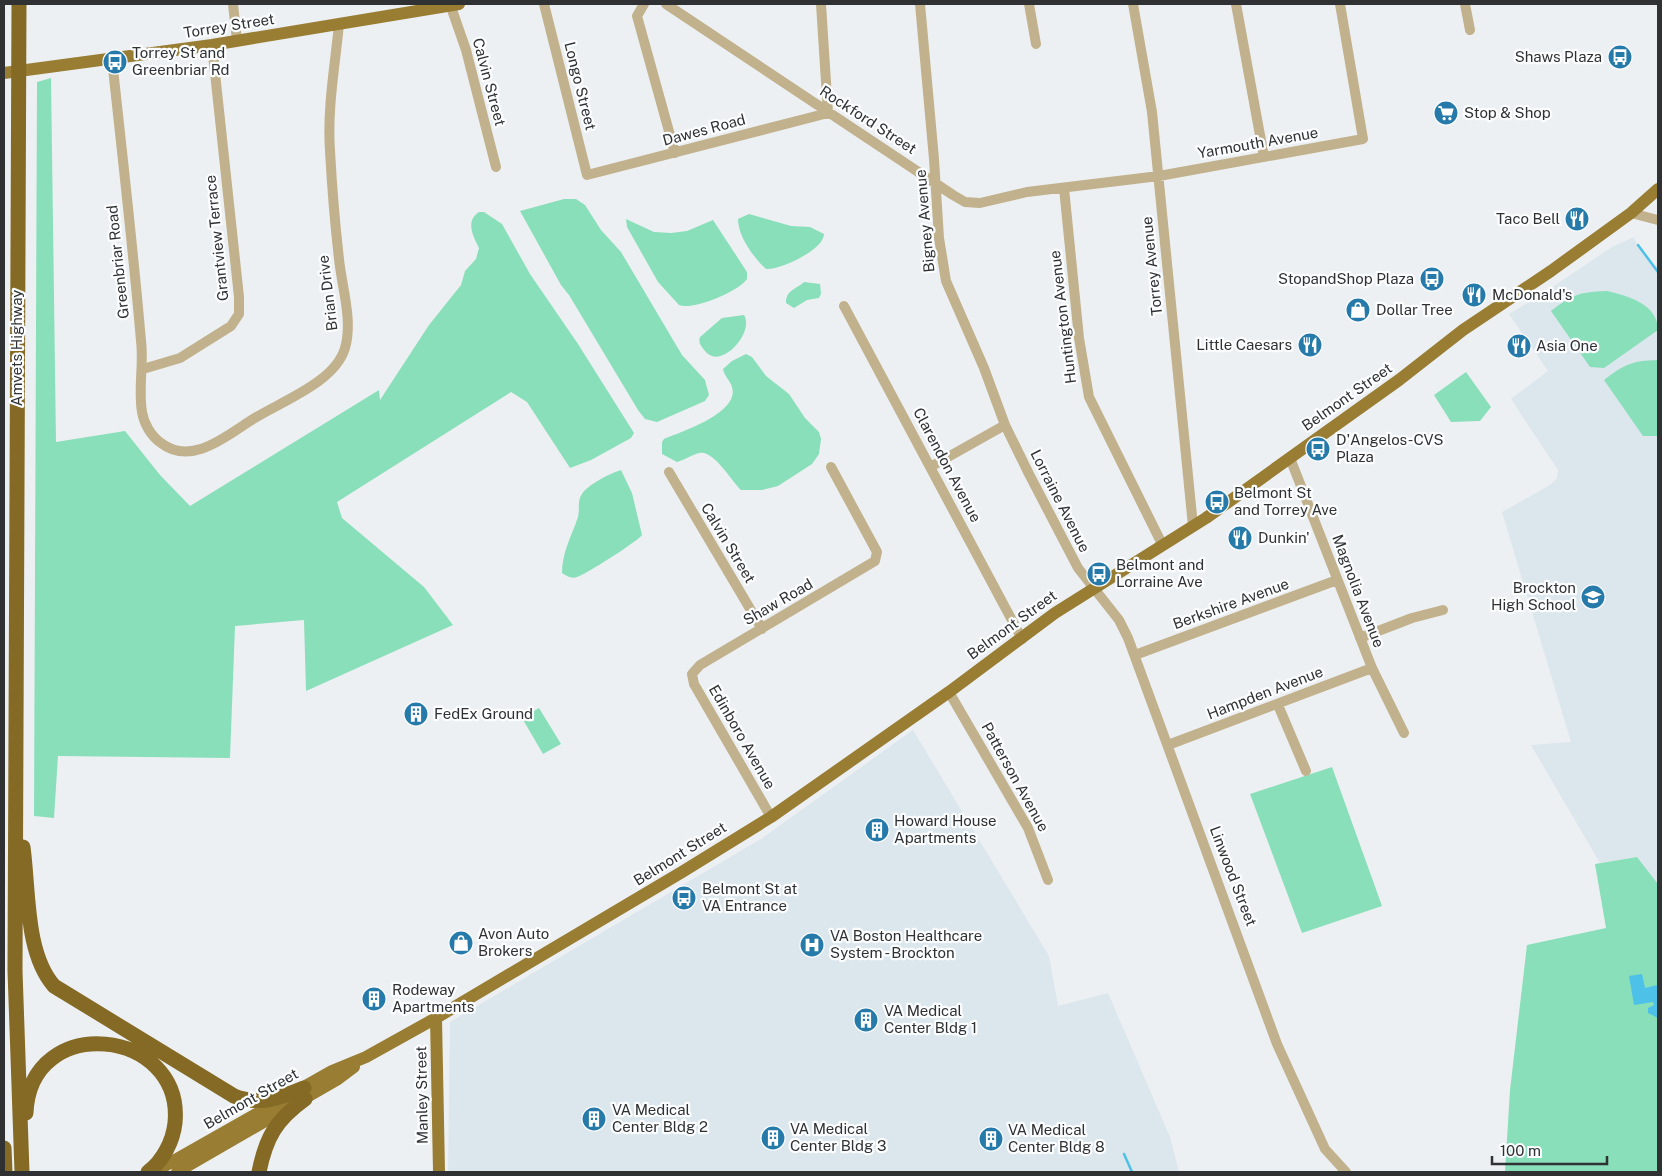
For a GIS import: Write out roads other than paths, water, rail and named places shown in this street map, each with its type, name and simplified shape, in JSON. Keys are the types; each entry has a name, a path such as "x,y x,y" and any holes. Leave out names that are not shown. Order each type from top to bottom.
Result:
{"highway":[{"name":"Amvets Highway","path":"19,4 15,794 16,1029 23,1172"},
{"path":"15,794 35,950 42,970 54,986 238,1098 264,1101 304,1093"},
{"path":"23,1172 27,1104 35,1078 44,1066 62,1052 81,1045 100,1042 119,1045 139,1054 157,1070 170,1090 175,1110 174,1129 166,1150 148,1172"},
{"path":"259,1172 265,1148 273,1129 282,1116 304,1093"},
{"path":"4,1148 5,1172"}],"main road":[{"name":"Torrey Street","path":"4,73 212,45 453,4"},
{"name":"Belmont Street","path":"177,1172 304,1093 332,1071 366,1058 436,1018 682,872 771,816 1095,588 1193,526 1290,458 1399,380 1463,330 1514,298 1631,213 1658,189"},
{"name":"Manley Street","path":"436,1018 439,1172"},
{"name":"Belmont Street","path":"154,1172 304,1093"}],"street":[{"path":"233,4 237,41"},
{"name":"Calvin Street","path":"453,4 496,167"},
{"name":"Longo Street","path":"544,4 588,175"},
{"path":"644,4 637,16 674,153"},
{"name":"Rockford Street","path":"666,4 828,113 936,182 960,200 975,203 1027,192 1159,176"},
{"path":"822,4 828,113"},
{"name":"Bigney Avenue","path":"920,4 936,182 939,238 946,281 984,368 1005,425"},
{"path":"1029,4 1036,44"},
{"name":"Torrey Avenue","path":"1133,4 1152,112 1193,526"},
{"path":"1236,4 1264,157"},
{"name":"Yarmouth Avenue","path":"1159,176 1363,140 1340,4"},
{"path":"1465,4 1470,30"},
{"name":"Brian Drive","path":"171,449 198,450 219,442 266,411 323,379 335,368 344,352 349,333 339,260 329,141 339,24"},
{"name":"Grantview Terrace","path":"143,369 180,358 230,326 238,314 239,297 212,45"},
{"name":"Greenbriar Road","path":"112,59 143,369 141,405 145,422 156,439 171,449"},
{"name":"Dawes Road","path":"588,175 828,113"},
{"name":"Huntington Avenue","path":"1064,188 1079,338 1087,391 1162,544"},
{"path":"1631,213 1658,220"},
{"name":"Clarendon Avenue","path":"844,306 932,466 1022,639"},
{"path":"932,466 1005,425"},
{"name":"Lorraine Avenue","path":"1005,425 1078,568 1095,588"},
{"name":"Magnolia Avenue","path":"1290,458 1372,668 1404,732"},
{"name":"Shaw Road","path":"692,671 869,567 878,557 876,548 831,467"},
{"name":"Calvin Street","path":"669,472 762,629"},
{"name":"Berkshire Avenue","path":"1135,655 1337,580"},
{"name":"Linwood Street","path":"1095,588 1119,620 1135,655 1277,1044 1325,1149 1346,1172"},
{"path":"1360,638 1412,618 1442,610"},
{"name":"Hampden Avenue","path":"1168,745 1372,668"},
{"name":"Edinboro Avenue","path":"692,671 694,684 771,816"},
{"name":"Patterson Avenue","path":"949,692 1028,828 1048,880"},
{"path":"1278,705 1306,771"}],"water":[{"path":"1642,974 1645,988 1657,985 1658,1018 1648,1013 1648,1008 1654,1005 1653,1002 1634,1005 1629,976"}],"waterway":[{"path":"1638,245 1658,272"},
{"path":"1124,1154 1132,1172"}],"place":[{"name":"Shaws Plaza","path":"1620,57"},
{"name":"Torrey St and Greenbriar Rd","path":"115,62"},
{"name":"Stop & Shop","path":"1446,113"},
{"name":"Taco Bell","path":"1577,219"},
{"name":"StopandShop Plaza","path":"1432,279"},
{"name":"McDonald's","path":"1474,295"},
{"name":"Dollar Tree","path":"1358,310"},
{"name":"Little Caesars","path":"1310,345"},
{"name":"Asia One","path":"1519,346"},
{"name":"D'Angelos-CVS Plaza","path":"1318,449"},
{"name":"Belmont St and Torrey Ave","path":"1217,502"},
{"name":"Dunkin'","path":"1240,538"},
{"name":"Belmont and Lorraine Ave","path":"1099,574"},
{"name":"Brockton High School","path":"1593,597"},
{"name":"FedEx Ground","path":"416,714"},
{"name":"Howard House Apartments","path":"877,830"},
{"name":"Belmont St at VA Entrance","path":"684,898"},
{"name":"Avon Auto Brokers","path":"461,943"},
{"name":"VA Boston Healthcare System - Brockton","path":"812,945"},
{"name":"Rodeway Apartments","path":"374,999"},
{"name":"VA Medical Center Bldg 1","path":"866,1020"},
{"name":"VA Medical Center Bldg 2","path":"594,1119"},
{"name":"VA Medical Center Bldg 3","path":"773,1138"},
{"name":"VA Medical Center Bldg 8","path":"991,1139"}]}
